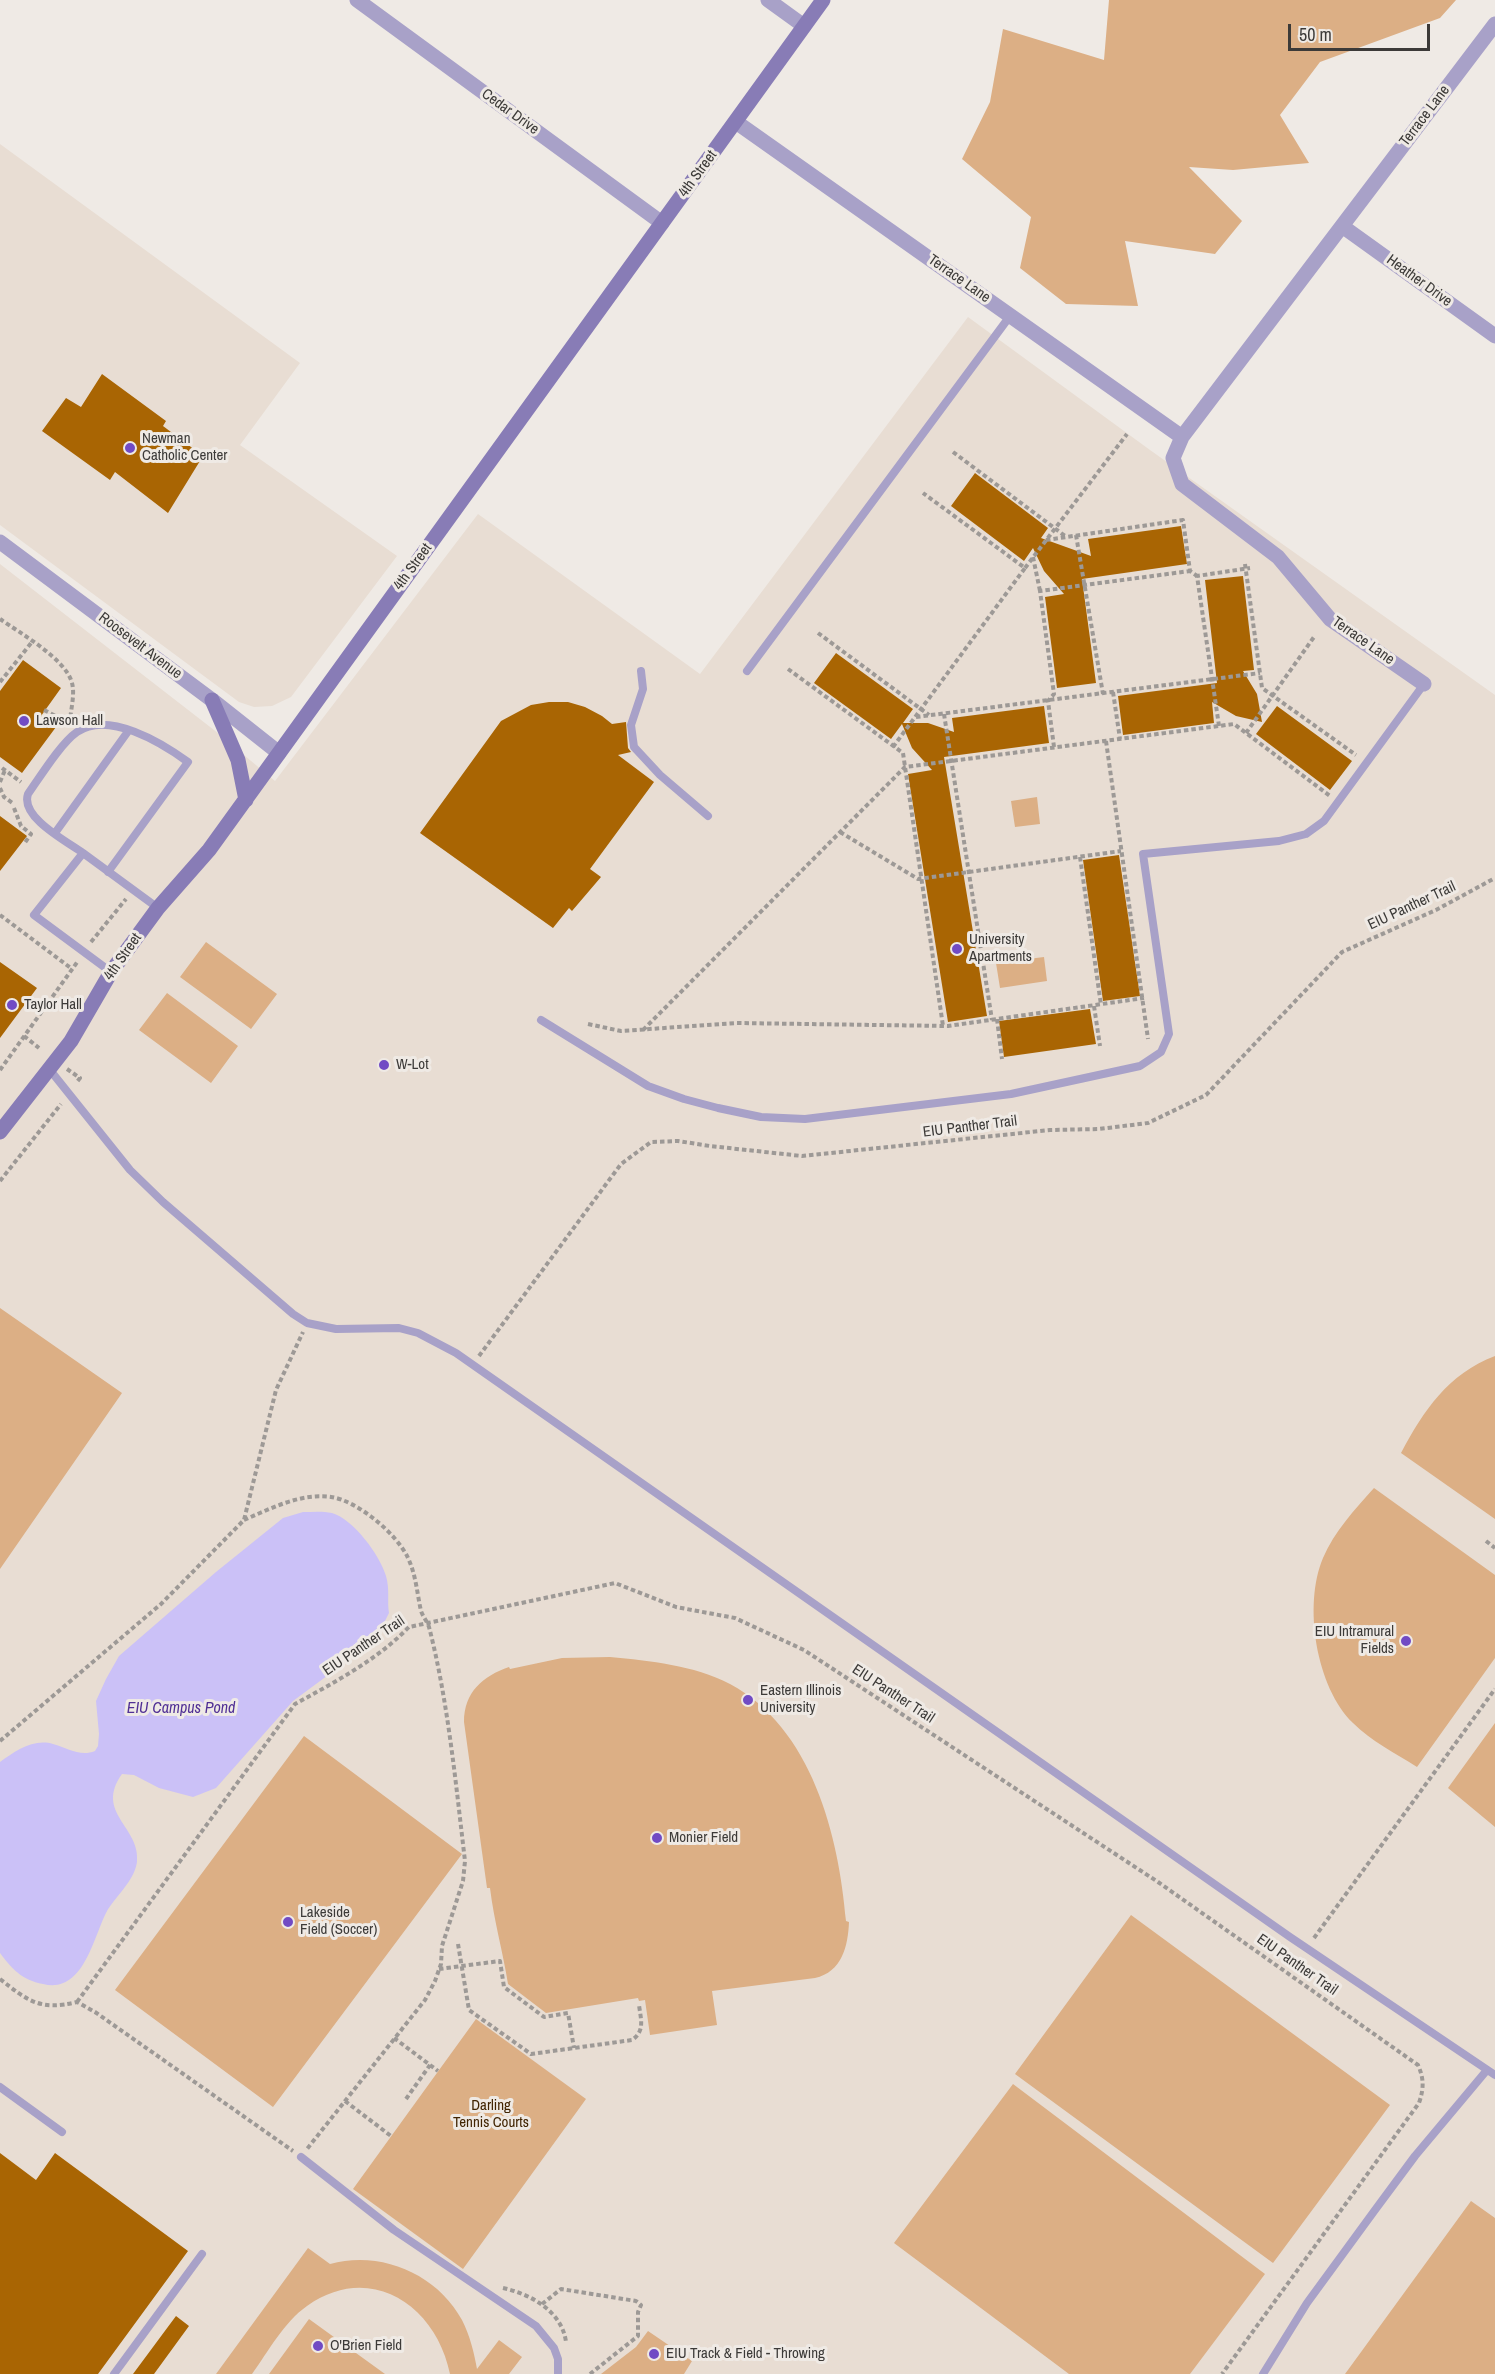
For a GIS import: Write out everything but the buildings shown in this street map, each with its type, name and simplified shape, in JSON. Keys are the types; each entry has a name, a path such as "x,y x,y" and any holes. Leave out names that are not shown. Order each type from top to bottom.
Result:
{"street":[{"name":"Cedar Drive","path":"357,0 662,223"},
{"path":"768,0 804,26"},
{"name":"4th Street","path":"0,1132 57,1068 111,972 158,908 209,850 246,800 824,0"},
{"name":"Terrace Lane","path":"1424,684 1330,619 1278,557 1182,484 1173,458 1182,437 1495,24"},
{"name":"Terrace Lane","path":"735,122 1182,437"},
{"name":"Heather Drive","path":"1342,226 1495,336"},
{"name":"Roosevelt Avenue","path":"0,542 212,700 279,753"},
{"path":"212,700 238,760 246,800"}],"lane":[{"path":"747,671 1010,316"},
{"path":"641,671 643,689 631,725 634,747 660,775 708,816"},
{"path":"541,1020 648,1086 684,1099 761,1117 805,1119 1011,1094 1140,1066 1161,1052 1169,1034 1143,854 1279,842 1306,834 1324,820 1424,684"},
{"path":"108,872 188,762 162,744 129,730 96,724 75,733 28,794 25,802 28,811 55,833 108,872 158,908"},
{"path":"55,833 129,730"},
{"path":"83,853 34,915 111,972"},
{"path":"57,1068 69,1094 130,1170 163,1202 294,1314 307,1323 336,1329 399,1328 418,1333 456,1353 1307,1948 1495,2075"},
{"path":"1263,2374 1307,2303 1375,2210 1415,2156 1487,2070"},
{"path":"0,2087 62,2132"},
{"path":"301,2157 394,2230 536,2326 554,2348 558,2359 558,2374"},
{"path":"114,2374 202,2254"}],"path":[{"path":"893,747 1127,434"},
{"path":"953,452 1066,537"},
{"path":"923,493 1025,568"},
{"path":"1046,540 1183,520 1190,570 1197,576 1219,726"},
{"path":"1076,536 1102,694"},
{"path":"1033,557 1054,694 1048,700"},
{"path":"1197,576 1247,567 1262,688 1366,763"},
{"path":"1040,591 1190,570"},
{"path":"0,619 58,662 70,676 73,686 68,721 44,710"},
{"path":"818,633 930,716"},
{"path":"1246,732 1314,638"},
{"path":"0,682 33,642"},
{"path":"788,669 903,753 943,1026"},
{"path":"915,717 1260,673"},
{"path":"1113,692 1120,739"},
{"path":"1048,700 1054,747"},
{"path":"944,714 1002,1059"},
{"path":"643,1030 904,767 1234,724 1338,802"},
{"path":"1106,741 1148,1039"},
{"path":"0,782 3,769 21,782"},
{"path":"0,788 4,797 14,804"},
{"path":"840,832 918,879 1121,851"},
{"path":"1080,857 1101,1005"},
{"name":"EIU Panther Trail","path":"472,1365 621,1164 651,1142 678,1141 802,1156 1050,1130 1099,1129 1148,1123 1206,1095 1342,952 1436,910 1495,878"},
{"path":"0,1070 84,952 129,896"},
{"path":"0,915 72,969"},
{"path":"588,1024 621,1031 736,1023 943,1026 1143,999"},
{"path":"1094,1006 1100,1046"},
{"path":"24,1036 39,1048"},
{"path":"0,1181 80,1078 57,1068"},
{"path":"244,1520 276,1390 307,1323"},
{"path":"0,1741 161,1604 244,1520 286,1502 308,1497 333,1497 358,1508 389,1532 408,1557 419,1589 422,1613 428,1624 443,1699 465,1861 463,1881 442,1946 439,1969 425,2000 301,2157 156,2053 77,2002 57,2007 42,2005 21,1995 0,1979"},
{"path":"1486,1541 1495,1548"},
{"name":"EIU Panther Trail","path":"77,2002 295,1704 342,1678 392,1645 409,1627 615,1583 676,1606 735,1618 804,1650 853,1682 1158,1882 1418,2065 1423,2076 1423,2091 1419,2103 1222,2374"},
{"path":"1307,1948 1495,1689"},
{"path":"458,1944 469,2010 531,2054 632,2040 639,2035 642,2028 639,2005"},
{"path":"439,1969 500,1961 504,1987 544,2017 568,2013 574,2049"},
{"path":"394,2038 438,2071"},
{"path":"406,2099 430,2065"},
{"path":"345,2102 391,2136"},
{"path":"542,2304 561,2289 636,2301 641,2305 638,2312 638,2336 590,2374"}],"shaded area":[{"path":"0,144 300,363 240,445 397,556 291,697 272,706 254,707 239,702 0,525"},
{"name":"Eastern Illinois University","path":"968,317 1150,450 1495,695 1495,2374 0,2374 0,564 214,730 275,781 478,514 700,674"}],"green space":[{"path":"1109,0 1456,0 1440,18 1320,62 1280,115 1309,163 1233,170 1189,167 1242,221 1215,254 1125,241 1138,306 1066,304 1020,268 1031,217 962,159 990,102 1003,29 1104,60"},
{"path":"1037,797 1040,824 1015,827 1011,801"},
{"path":"206,942 277,994 251,1029 180,977"},
{"path":"1044,957 1047,981 1000,988 996,963"},
{"path":"167,993 238,1046 211,1083 139,1030"},
{"path":"0,1308 122,1393 0,1569"},
{"path":"1495,1356 1495,1519 1401,1453 1428,1408 1439,1395 1464,1373"},
{"name":"EIU Intramural Fields","path":"1374,1488 1495,1575 1495,1658 1417,1767 1368,1736 1340,1708 1330,1689 1317,1645 1314,1599 1323,1558 1339,1530"},
{"name":"Monier Field","path":"610,1657 672,1665 716,1678 730,1684 758,1703 782,1728 801,1756 816,1787 828,1820 836,1854 846,1921 849,1922 845,1949 832,1970 815,1978 712,1991 717,2025 650,2035 645,2000 639,2001 638,1998 546,2013 508,1984 490,1888 487,1888 464,1722 467,1702 483,1680 509,1667 510,1669 562,1658"},
{"path":"1495,1723 1495,1827 1448,1788"},
{"name":"Lakeside Field (Soccer)","path":"304,1736 462,1854 273,2107 115,1990"},
{"path":"1131,1915 1390,2105 1273,2263 1015,2074"},
{"name":"Darling Tennis Courts","path":"476,2019 586,2099 463,2269 353,2189"},
{"path":"1013,2084 1265,2274 1190,2374 1069,2374 894,2243"},
{"path":"1471,2201 1495,2218 1495,2374 1345,2374"},
{"path":"308,2248 330,2264 349,2260 369,2260 406,2269 423,2278 451,2304 462,2320 477,2369 499,2340 522,2357 509,2374 450,2374 442,2349 431,2328 415,2310 397,2297 376,2290 354,2288 331,2293 307,2306 291,2320 252,2374 216,2374"},
{"name":"O'Brien Field","path":"309,2319 385,2374 269,2374"},
{"name":"EIU Track & Field - Throwing","path":"648,2331 692,2361 684,2374 601,2374 636,2347"}],"water":[{"name":"EIU Campus Pond","path":"303,1512 329,1512 340,1517 357,1530 372,1548 387,1581 389,1613 385,1621 335,1670 293,1701 216,1788 193,1797 159,1788 134,1775 122,1774 115,1788 113,1799 115,1810 136,1850 137,1862 132,1876 106,1913 91,1950 77,1973 68,1981 57,1985 43,1984 23,1977 0,1953 0,1762 18,1750 39,1743 53,1744 84,1753 95,1751 99,1734 96,1701 119,1656 216,1572 283,1518"}],"place":[{"name":"Newman Catholic Center","path":"130,448"},
{"name":"Lawson Hall","path":"24,721"},
{"name":"University Apartments","path":"957,949"},
{"name":"Taylor Hall","path":"12,1005"},
{"name":"W-Lot","path":"384,1065"},
{"name":"EIU Intramural Fields","path":"1406,1641"},
{"name":"Eastern Illinois University","path":"748,1700"},
{"name":"Monier Field","path":"657,1838"},
{"name":"Lakeside Field (Soccer)","path":"288,1922"},
{"name":"O'Brien Field","path":"318,2346"},
{"name":"EIU Track & Field - Throwing","path":"654,2354"}]}
